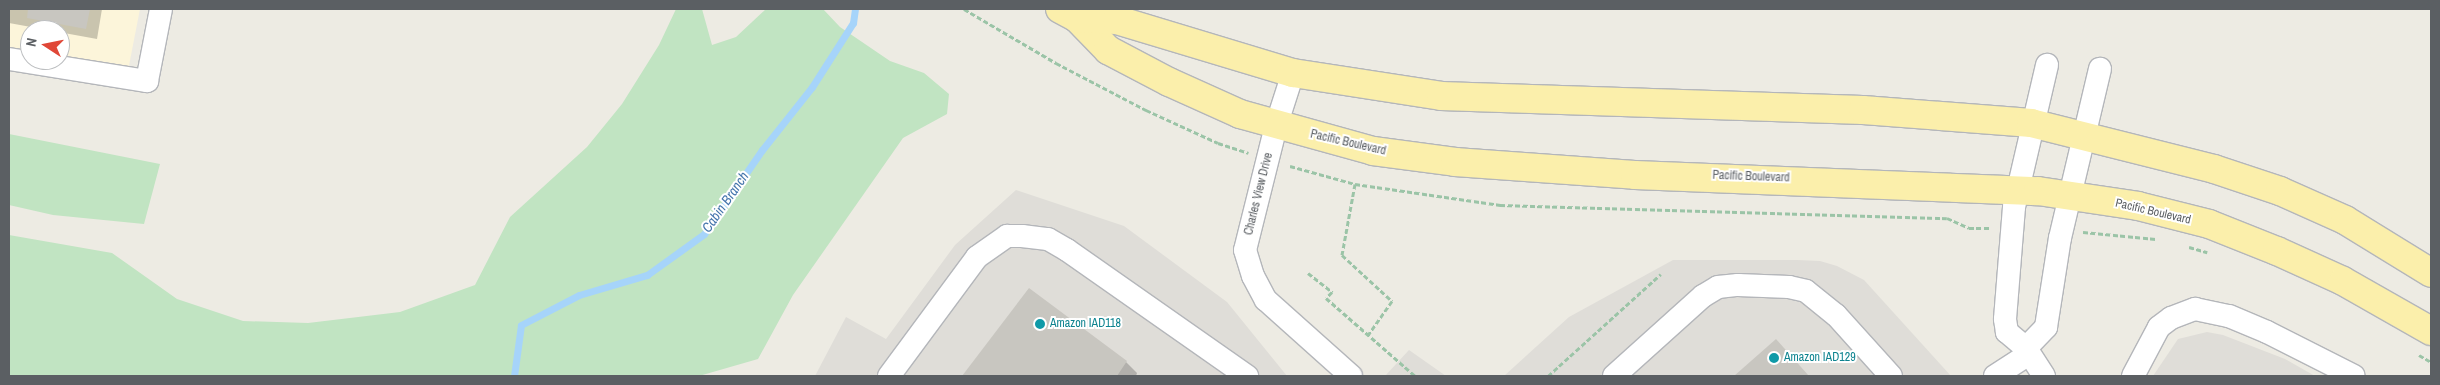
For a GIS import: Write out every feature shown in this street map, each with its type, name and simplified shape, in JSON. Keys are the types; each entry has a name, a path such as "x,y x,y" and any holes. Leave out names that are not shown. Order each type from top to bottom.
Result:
{"main road":[{"name":"Pacific Boulevard","path":"1068,13 1117,20 1293,73 1441,96 1863,110 2032,123 2084,134 2214,169 2280,191 2345,220 2431,273"},
{"name":"Pacific Boulevard","path":"1068,13 1108,50 1231,110 1276,126 1373,151 1455,162 1635,175 2017,190 2138,206 2209,224 2343,282 2431,331"}],"street":[{"path":"9,60 147,81 161,9"},
{"path":"2044,376 2028,351 2007,332 2005,319 2011,228 2017,190 2047,65"},
{"path":"1995,376 2028,351 2046,327 2070,196 2100,69"},
{"name":"Charles View Drive","path":"1293,73 1276,126 1245,250 1253,276 1266,300 1351,376"},
{"path":"890,376 978,257 1007,236 1048,239 1067,250 1247,376"},
{"path":"1614,376 1703,296 1718,287 1738,285 1789,286 1806,291 1836,315 1891,376"},
{"path":"2133,376 2159,328 2171,318 2196,309 2229,316 2267,332 2354,376"}],"path":[{"path":"1354,184 1342,255 1392,301 1368,335"},
{"path":"1308,273 1332,292 1326,298 1415,376"},
{"path":"1548,376 1661,274"}],"shaded area":[{"path":"9,9 140,9 126,81 68,70 70,70 70,20 20,20 20,61 9,59"},
{"path":"1016,190 1124,226 1227,302 1287,376 815,376 846,317 886,339 955,245"},
{"path":"1673,260 1797,260 1820,261 1837,266 1864,280 1951,376 1504,376 1569,317"},
{"path":"2207,332 2223,335 2285,359 2315,376 2153,376 2178,339"},
{"path":"1409,350 1446,376 1385,376"}],"green space":[{"path":"676,9 702,9 712,45 736,37 766,9 823,9 840,27 890,61 924,73 949,94 947,114 903,138 793,295 758,359 699,376 9,376 9,235 112,253 177,299 243,321 308,323 400,312 475,285 510,217 587,147 622,104 659,45"},
{"path":"9,134 160,164 144,224 53,215 9,205"}],"building":[{"path":"28,9 90,9 86,29 70,26 70,20 27,18"},
{"name":"Amazon IAD118","path":"1029,288 1127,361 1117,376 962,376"},
{"name":"Amazon IAD129","path":"1776,339 1809,376 1734,376"}],"waterway":[{"name":"Cabin Branch","path":"514,376 521,325 579,295 647,275 704,234 762,150 812,87 853,23 855,9"}],"place":[{"name":"Amazon IAD118","path":"1040,324"},
{"name":"Amazon IAD129","path":"1774,358"}]}
